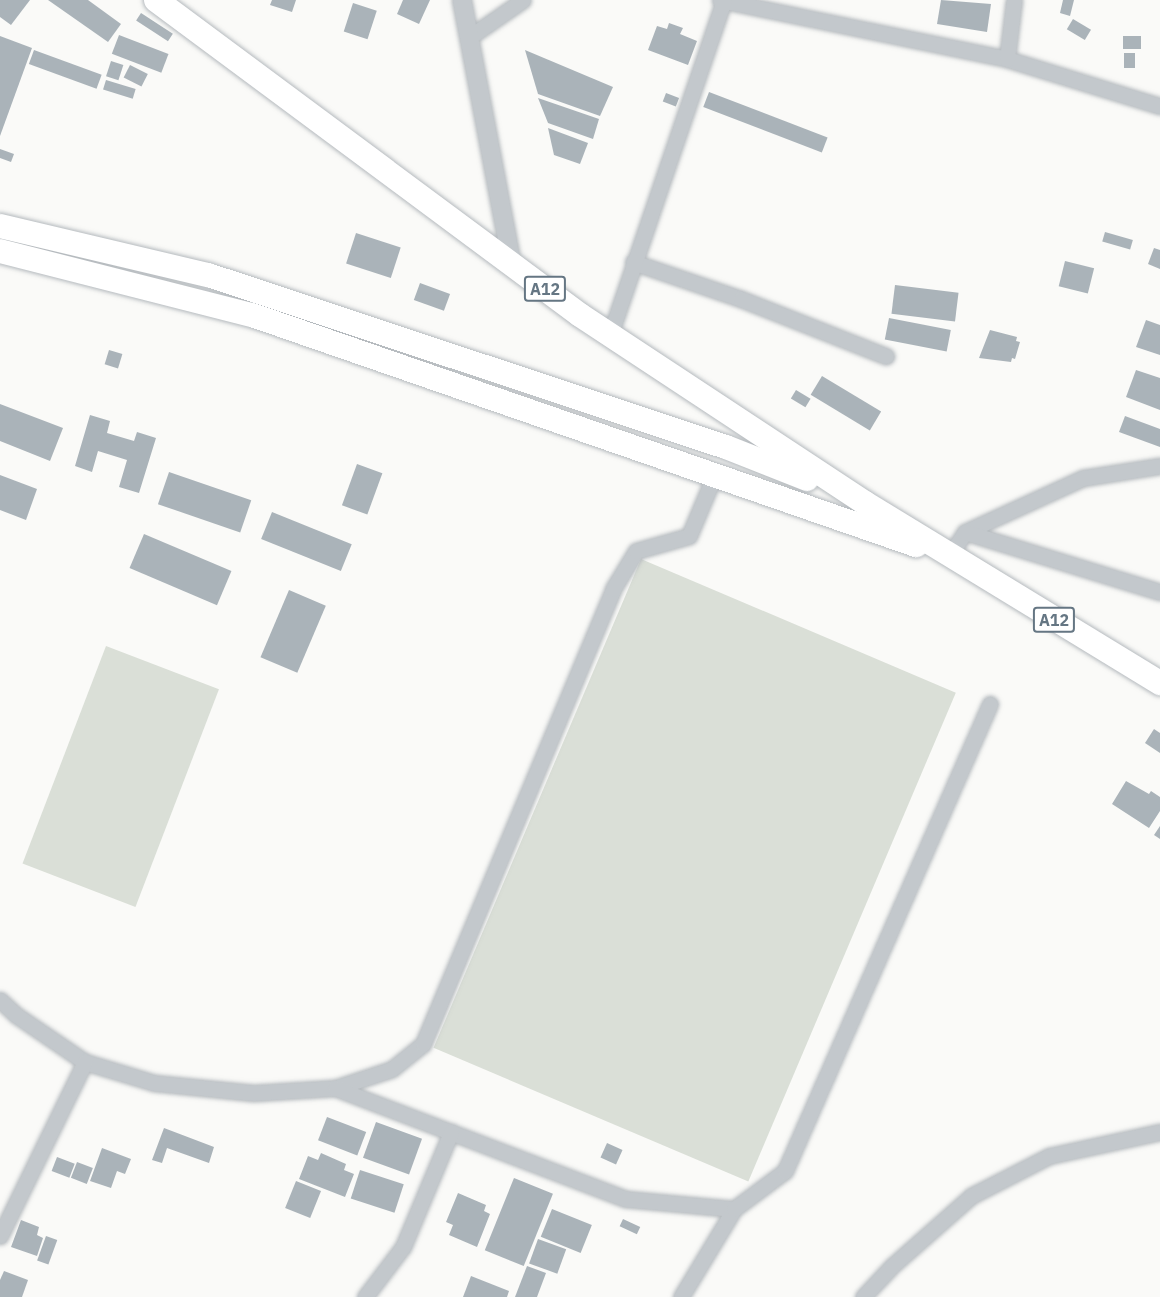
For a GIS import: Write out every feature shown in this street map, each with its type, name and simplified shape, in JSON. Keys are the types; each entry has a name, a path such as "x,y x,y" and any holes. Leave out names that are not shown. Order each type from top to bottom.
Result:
{"main road":[{"name":"A12","path":"156,0 512,265 610,335 865,503 1160,683"},
{"path":"0,225 208,276 726,447 865,503"},
{"path":"0,251 252,315 714,474 859,527 950,555"},
{"path":"714,474 734,427 733,417"}],"street":[{"path":"462,0 471,36 512,265"},
{"path":"471,36 523,0"},
{"path":"610,335 722,0 1007,59 1160,106"},
{"path":"1007,59 1014,0"},
{"path":"633,262 741,299 886,356"},
{"path":"950,555 965,532 1083,478 1160,466"},
{"path":"0,1000 16,1015 85,1062 165,1084 254,1093 335,1089 392,1069 423,1044 613,589 636,551 689,537 714,474"},
{"path":"965,532 1160,592"},
{"path":"681,1297 734,1209 785,1171 990,704"},
{"path":"0,1236 85,1062"},
{"path":"335,1089 627,1199 734,1209"},
{"path":"365,1297 403,1246 451,1132"},
{"path":"863,1297 892,1266 971,1196 1048,1156 1160,1132"}],"shaded area":[{"path":"641,559 956,693 748,1181 434,1048"},
{"path":"106,646 219,689 135,907 23,864"}],"building":[{"path":"0,0 30,0 11,25 0,17"},
{"path":"48,0 88,0 121,24 108,42"},
{"path":"272,0 296,0 292,12 270,5"},
{"path":"403,0 430,0 419,24 397,14"},
{"path":"941,0 991,4 987,32 937,24"},
{"path":"1063,0 1074,0 1070,16 1060,13"},
{"path":"353,3 377,11 368,39 344,32"},
{"path":"141,13 173,34 168,41 136,21"},
{"path":"1073,19 1091,30 1085,40 1067,29"},
{"path":"669,23 683,28 680,34 697,41 688,65 648,50 657,26 667,29"},
{"path":"119,35 168,54 161,73 112,54"},
{"path":"0,36 32,48 0,136"},
{"path":"1123,36 1141,36 1141,49 1123,49"},
{"path":"34,50 102,75 97,89 29,64"},
{"path":"525,50 613,87 600,116 538,94"},
{"path":"1124,53 1135,53 1135,68 1124,68"},
{"path":"111,61 123,65 118,80 106,76"},
{"path":"130,65 148,74 141,87 124,77"},
{"path":"106,80 136,89 133,99 103,90"},
{"path":"709,92 828,138 822,152 703,107"},
{"path":"666,93 679,98 676,106 663,101"},
{"path":"538,98 599,119 593,139 548,123"},
{"path":"548,128 588,143 580,164 554,155"},
{"path":"0,149 14,154 11,162 0,158"},
{"path":"1105,232 1133,240 1130,250 1102,242"},
{"path":"356,233 401,248 391,278 346,263"},
{"path":"1154,248 1160,250 1160,269 1148,264"},
{"path":"1065,261 1094,268 1088,293 1059,286"},
{"path":"420,283 450,294 444,311 414,300"},
{"path":"895,285 959,293 955,322 891,314"},
{"path":"889,318 951,330 947,352 885,340"},
{"path":"1146,320 1160,325 1160,355 1136,347"},
{"path":"990,330 1017,337 1016,341 1020,342 1015,359 1012,358 1011,362 979,358"},
{"path":"109,350 122,354 118,368 105,364"},
{"path":"1136,370 1160,378 1160,410 1126,397"},
{"path":"822,376 881,412 870,430 811,395"},
{"path":"796,390 811,399 805,407 791,399"},
{"path":"0,404 63,428 50,461 0,441"},
{"path":"90,415 110,421 107,433 134,441 137,432 156,438 139,493 119,487 127,460 98,451 92,472 75,466"},
{"path":"1125,416 1160,429 1160,447 1119,432"},
{"path":"357,464 382,473 367,515 342,505"},
{"path":"169,472 251,500 240,532 158,504"},
{"path":"0,475 37,489 26,520 0,510"},
{"path":"272,512 352,544 341,571 261,539"},
{"path":"144,534 231,571 217,605 130,568"},
{"path":"289,590 326,606 297,673 260,657"},
{"path":"1154,729 1160,733 1160,753 1145,743"},
{"path":"1126,781 1149,794 1151,791 1160,797 1160,811 1149,828 1112,804"},
{"path":"1160,826 1160,839 1154,835"},
{"path":"327,1117 366,1132 357,1155 318,1140"},
{"path":"376,1122 422,1139 409,1174 363,1158"},
{"path":"164,1128 214,1147 209,1163 167,1148 162,1163 152,1160"},
{"path":"607,1143 623,1150 616,1165 600,1158"},
{"path":"102,1148 131,1159 125,1174 117,1171 111,1188 90,1181"},
{"path":"321,1153 346,1164 344,1170 354,1174 345,1197 299,1179 308,1156 318,1160"},
{"path":"57,1157 75,1164 69,1178 52,1171"},
{"path":"77,1162 93,1168 87,1184 71,1178"},
{"path":"360,1170 404,1184 394,1213 351,1199"},
{"path":"514,1178 553,1194 524,1266 485,1250"},
{"path":"296,1181 321,1191 310,1218 285,1208"},
{"path":"458,1193 486,1205 484,1211 490,1214 477,1247 449,1235 453,1225 446,1222"},
{"path":"552,1209 592,1225 581,1253 541,1237"},
{"path":"623,1219 640,1227 637,1234 620,1226"},
{"path":"21,1220 39,1227 37,1235 43,1238 37,1256 11,1247"},
{"path":"46,1236 57,1240 48,1265 37,1260"},
{"path":"538,1239 566,1249 557,1274 529,1263"},
{"path":"527,1266 546,1273 537,1297 515,1297"},
{"path":"4,1271 28,1280 22,1297 0,1297 0,1280"},
{"path":"471,1276 509,1291 507,1297 463,1297"}]}
